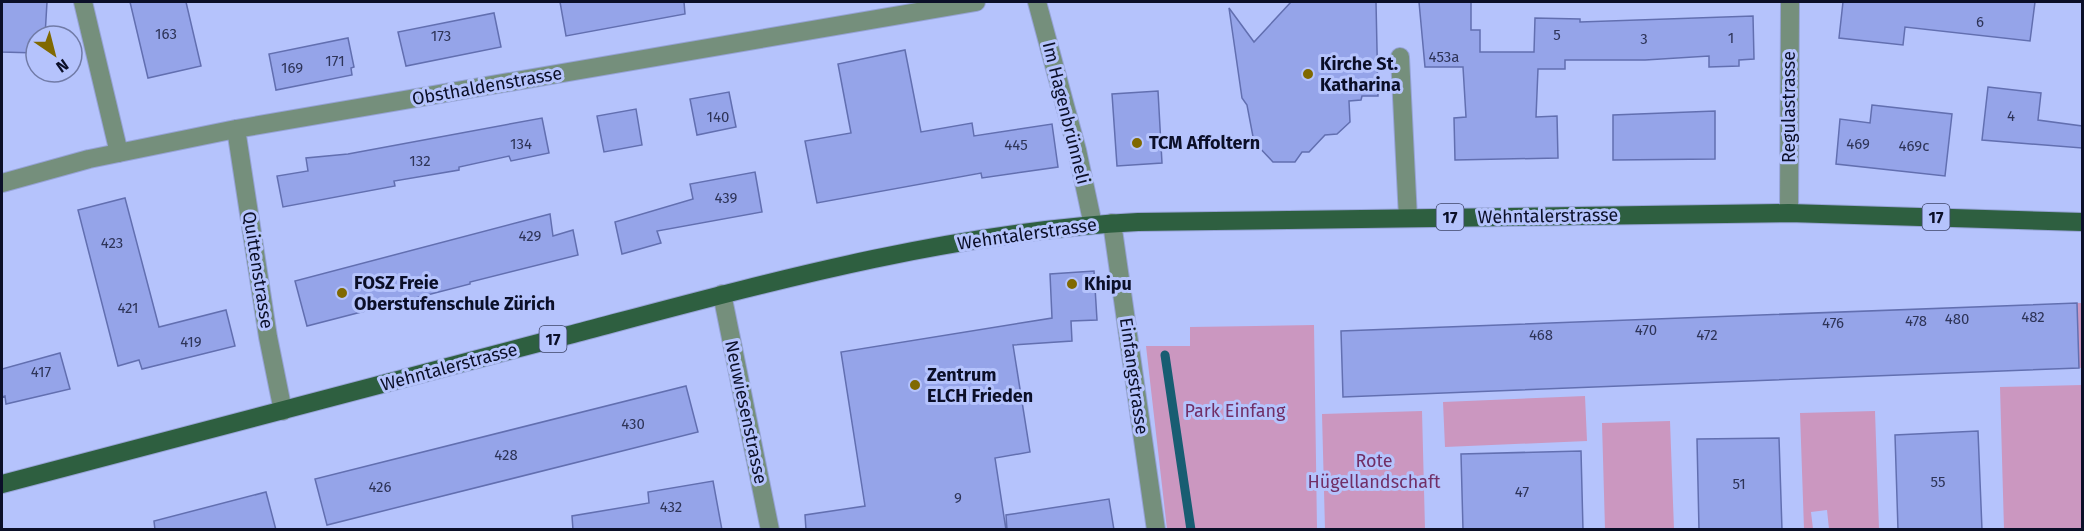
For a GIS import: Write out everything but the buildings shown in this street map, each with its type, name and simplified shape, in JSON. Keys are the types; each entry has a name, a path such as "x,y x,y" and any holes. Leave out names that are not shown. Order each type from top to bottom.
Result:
{"main road":[{"name":"Wehntalerstrasse","path":"2,484 722,294 938,246 1102,224 1789,213 2082,222"}],"street":[{"path":"83,2 119,153"},
{"name":"Obsthaldenstrasse","path":"2,183 119,153 236,129 976,2"},
{"name":"Im Hagenbrünneli","path":"1037,2 1077,150 1102,224"},
{"name":"Regulastrasse","path":"1789,213 1790,2"},
{"path":"1400,57 1408,218"},
{"name":"Quittenstrasse","path":"236,129 268,337 283,411"},
{"name":"Einfangstrasse","path":"1102,224 1156,530"},
{"name":"Neuwiesenstrasse","path":"722,294 770,530"}],"green space":[{"path":"2077,303 2082,303 2082,368 2079,368"},
{"name":"Park Einfang","path":"1314,325 1317,529 1167,529 1146,346 1190,346 1190,327"},
{"path":"2082,385 2082,529 2004,529 2000,387"},
{"path":"1585,396 1587,441 1445,447 1443,402"},
{"name":"Rote Hügellandschaft","path":"1422,411 1425,529 1325,529 1322,414"},
{"path":"1875,411 1879,529 1829,529 1827,510 1811,512 1813,529 1804,529 1800,413"},
{"path":"1670,421 1674,529 1605,529 1602,423"}],"waterway":[{"path":"1165,355 1191,530"}],"place":[{"name":"Kirche St. Katharina","path":"1308,74"},
{"name":"TCM Affoltern","path":"1137,143"},
{"name":"Khipu","path":"1072,284"},
{"name":"FOSZ Freie Oberstufenschule Zürich","path":"342,293"},
{"name":"Zentrum ELCH Frieden","path":"915,385"}]}
